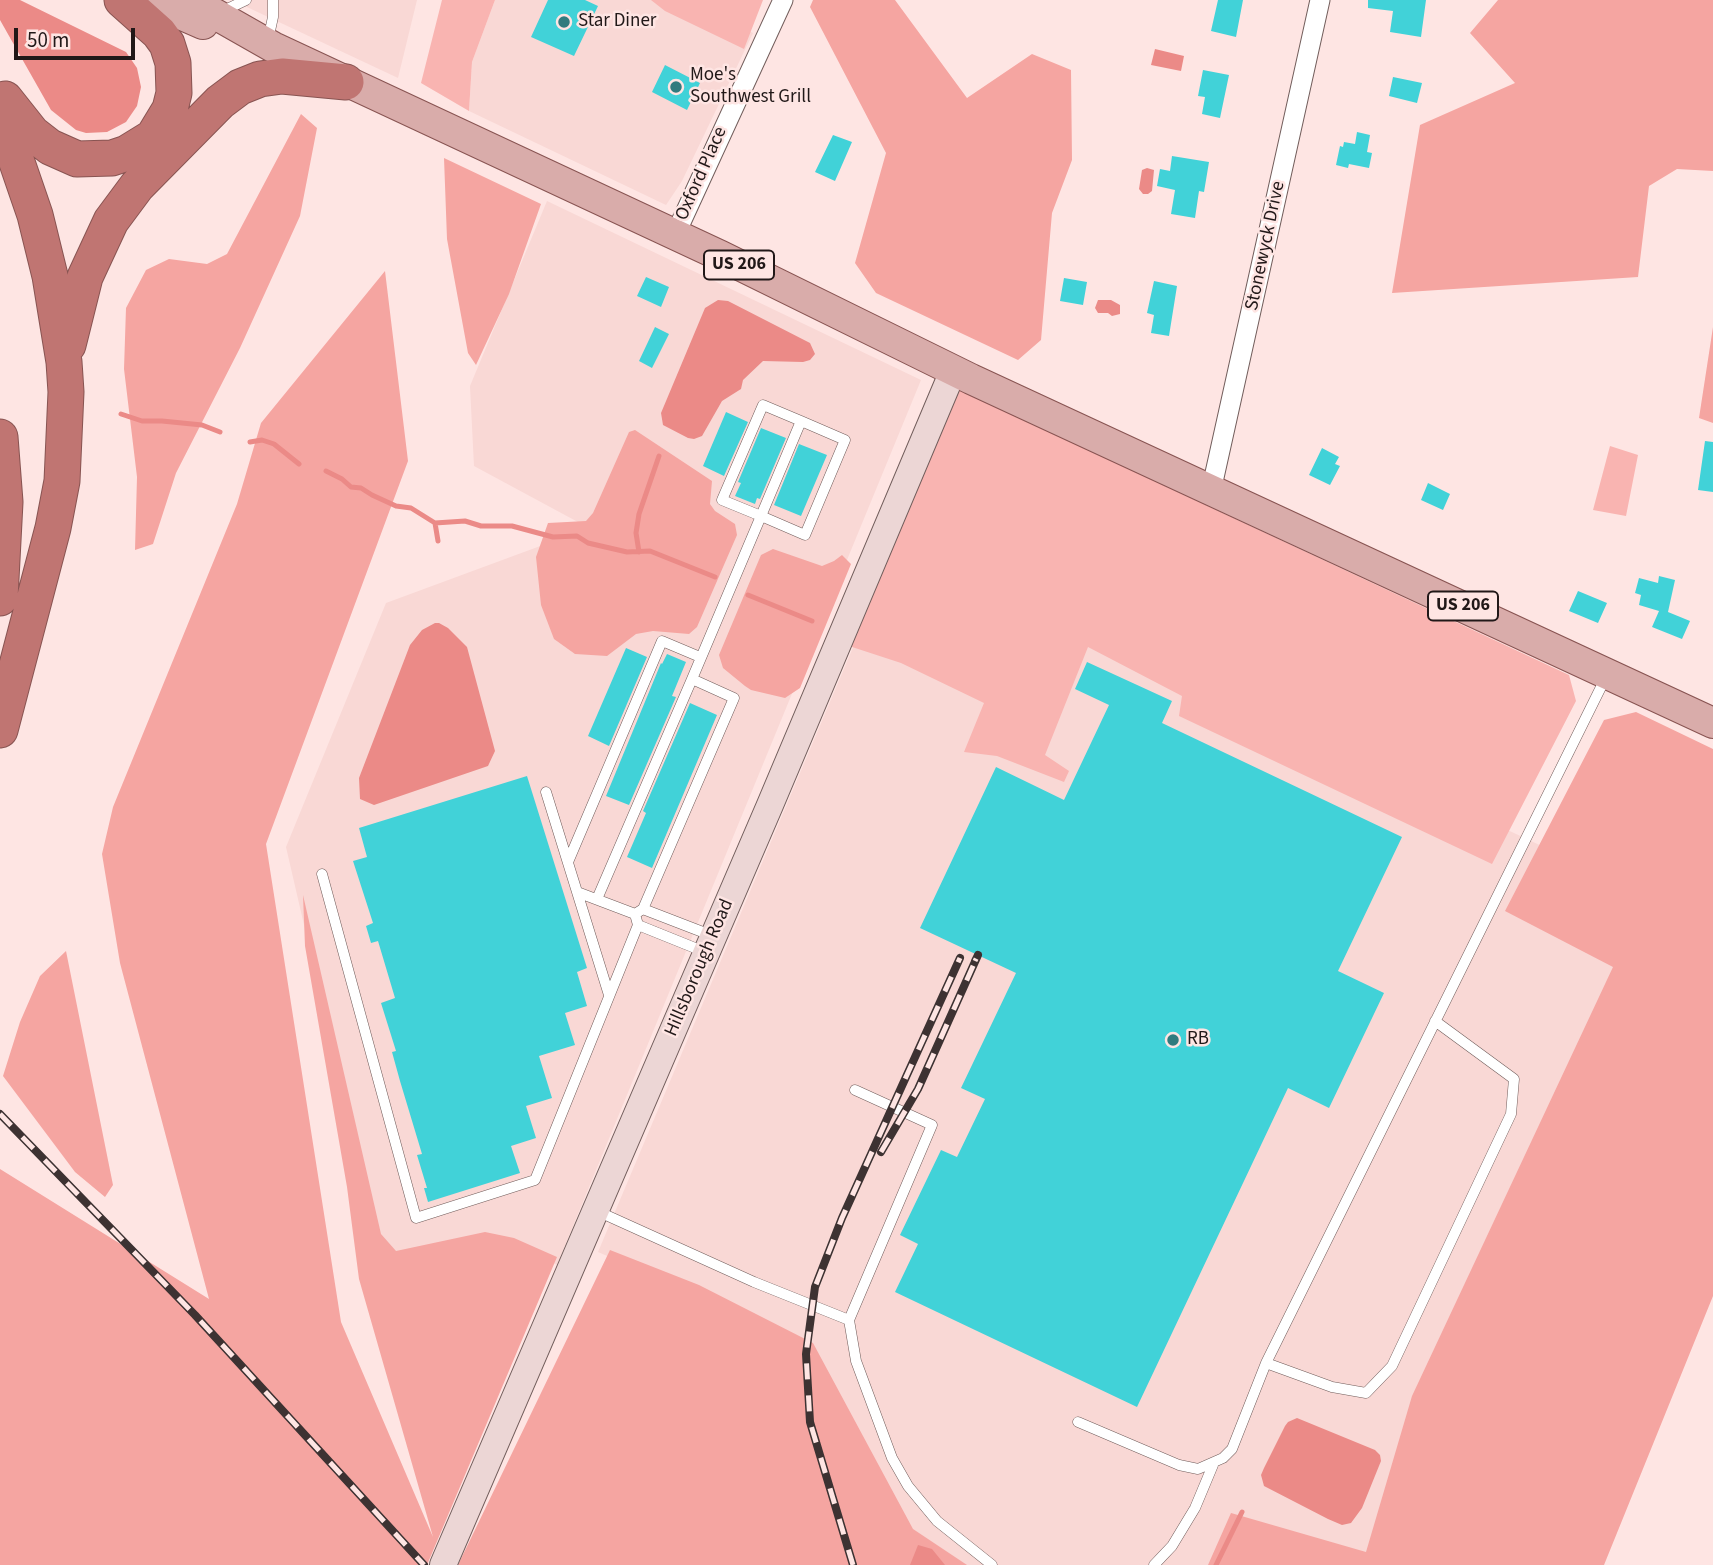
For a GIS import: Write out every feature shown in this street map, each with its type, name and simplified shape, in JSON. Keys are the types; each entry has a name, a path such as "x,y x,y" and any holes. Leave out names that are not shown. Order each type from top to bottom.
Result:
{"highway":[{"path":"0,93 32,133 64,155 95,160 112,158 144,144 153,137 170,109 174,93 173,63 167,44 159,33 122,0"},
{"path":"64,362 85,277 111,221 138,186 220,102 240,87 260,79 282,76 346,82"},
{"path":"0,113 38,227 50,276 64,362 66,392 62,481 53,528 0,730"},
{"path":"0,437 5,502 0,598"}],"main road":[{"name":"US 206","path":"148,0 217,29 270,45"},
{"name":"US 206","path":"186,0 346,82 811,299 953,370 1713,723"}],"street":[{"name":"Oxford Place","path":"675,235 783,0"},
{"name":"Stonewyck Drive","path":"1211,491 1320,0"},
{"name":"Hillsborough Road","path":"443,1565 597,1210 953,370"}],"lane":[{"path":"215,14 246,0"},
{"path":"270,45 274,17 273,0"},
{"path":"763,405 845,440 805,535 761,516 722,500 763,405"},
{"path":"597,900 801,421"},
{"path":"568,862 662,641 701,657"},
{"path":"1078,1422 1179,1465 1198,1469 1213,1465 1232,1449 1266,1363 1607,673"},
{"path":"322,874 416,1218 535,1180 639,916 734,698 692,679"},
{"path":"546,792 609,995"},
{"path":"577,892 710,945"},
{"path":"639,916 710,945"},
{"path":"1266,1363 1332,1387 1366,1393 1392,1366 1511,1114 1514,1079 1435,1021"},
{"path":"855,1090 932,1125 849,1321 856,1361 892,1458 908,1486 937,1521 992,1565"},
{"path":"597,1210 754,1282 849,1321"},
{"path":"1154,1565 1172,1546 1195,1508 1213,1465"}],"shaded area":[{"path":"0,0 20,0 126,52 137,68 141,87 137,106 126,122 107,132 86,133 76,130 51,110 0,20"},
{"path":"232,0 417,0 398,78"},
{"path":"442,0 495,0 472,62 469,111 421,83"},
{"path":"495,0 687,0 753,33 682,181 666,205 469,111 472,62"},
{"path":"651,0 763,0 744,49 665,11"},
{"path":"813,0 895,0 967,98 1032,54 1071,70 1072,160 1052,213 1041,340 1018,360 876,293 855,263 886,153 810,7"},
{"path":"1498,0 1713,0 1713,171 1677,169 1649,186 1638,277 1392,293 1420,125 1515,83 1470,33"},
{"path":"1155,49 1184,56 1181,71 1151,65"},
{"path":"301,114 317,128 300,216 240,348 176,473 153,544 135,550 137,477 124,369 126,308 146,270 169,259 207,264 227,254"},
{"path":"444,158 541,204 509,294 476,365 468,353 447,239"},
{"path":"1142,170 1154,170 1152,191 1143,194 1139,189"},
{"path":"547,201 921,380 557,1265 494,1234 382,1263 286,847 386,603 589,528 474,466 470,386"},
{"path":"385,271 408,461 266,844 341,1322 433,1537 359,1279 347,1187 305,946 303,895 381,1234 396,1251 485,1232 514,1238 557,1257 427,1565 0,1565 0,1169 209,1299 120,963 102,854 113,807 237,504 261,423"},
{"path":"718,300 728,301 810,343 815,354 810,360 803,362 763,361 743,380 741,389 722,401 702,436 688,438 663,425 661,413 705,308"},
{"path":"1098,300 1111,300 1120,305 1120,314 1112,316 1098,313 1095,308"},
{"path":"1713,327 1713,423 1699,418"},
{"path":"958,389 1569,675 1576,701 1492,864 1179,716 1182,696 1088,647 1045,755 1069,771 1064,782 997,756 964,752 984,703 901,663 849,646"},
{"path":"635,430 712,481 710,504 715,511 735,524 737,535 697,627 689,634 653,631 636,634 607,656 575,654 554,639 541,605 536,557 548,523 586,521 593,513 629,432"},
{"path":"1610,446 1638,455 1626,516 1593,510"},
{"path":"897,543 1665,904 1367,1565 909,1565 785,1333 598,1252"},
{"path":"773,549 822,566 842,555 851,564 800,688 785,698 751,690 723,668 719,655 761,555"},
{"path":"435,623 448,628 467,647 495,751 488,766 374,805 360,799 359,778 410,645 422,630"},
{"path":"1636,712 1713,749 1713,1296 1604,1565 1208,1565 1231,1513 1366,1552 1412,1396 1613,967 1505,911 1604,720"},
{"path":"66,951 113,1185 105,1197 75,1172 3,1076 20,1022 40,976"},
{"path":"610,1250 699,1285 813,1343 913,1529 967,1565 458,1565"},
{"path":"1297,1418 1375,1450 1380,1455 1381,1461 1362,1508 1351,1523 1342,1525 1264,1486 1261,1475 1264,1468 1285,1426"},
{"path":"918,1545 932,1549 945,1565 910,1565"}],"building":[{"name":"Star Diner","path":"548,0 585,0 598,6 574,56 531,37"},
{"path":"1218,0 1243,0 1236,37 1211,31"},
{"path":"1368,0 1426,0 1421,37 1390,32 1393,11 1368,8"},
{"name":"Moe's Southwest Grill","path":"665,65 700,83 687,110 652,92"},
{"path":"1203,70 1229,75 1220,118 1202,114 1205,97 1198,96"},
{"path":"1393,77 1422,83 1417,103 1389,96"},
{"path":"1357,132 1370,135 1367,152 1372,153 1369,168 1349,164 1348,168 1336,165 1340,146 1343,147 1344,142 1355,144"},
{"path":"833,135 852,142 835,181 815,172"},
{"path":"1172,156 1209,162 1204,192 1199,191 1195,218 1171,214 1175,190 1157,186 1160,169 1170,171"},
{"path":"646,277 669,287 661,307 637,296"},
{"path":"1064,278 1087,282 1083,305 1060,301"},
{"path":"1154,281 1177,286 1169,336 1151,333 1154,315 1147,313"},
{"path":"655,327 669,334 652,368 639,361"},
{"path":"726,412 748,422 724,476 703,466"},
{"path":"761,428 786,438 760,499 757,498 755,504 735,496 741,483 738,482"},
{"path":"1705,441 1713,442 1713,492 1698,490"},
{"path":"799,444 827,455 801,516 774,505"},
{"path":"1322,448 1339,457 1335,464 1340,466 1330,485 1309,475"},
{"path":"1428,483 1450,494 1443,510 1421,500"},
{"path":"1659,576 1675,580 1668,612 1690,621 1682,639 1652,627 1659,611 1639,605 1641,595 1635,593 1639,578 1658,583"},
{"path":"1578,591 1607,603 1598,623 1569,611"},
{"path":"626,648 647,657 609,746 588,736"},
{"path":"667,654 686,662 672,696 676,697 629,805 606,796"},
{"name":"RB","path":"1087,662 1172,701 1162,723 1402,837 1338,971 1384,993 1329,1108 1288,1088 1137,1407 895,1292 918,1244 900,1235 941,1150 957,1157 985,1099 961,1088 1016,973 920,928 996,767 1064,800 1109,705 1075,689"},
{"path":"690,703 717,715 652,868 627,857 646,813 643,811"},
{"path":"527,776 587,968 577,972 587,1006 565,1013 575,1045 539,1056 552,1098 526,1106 536,1138 511,1146 520,1173 428,1202 424,1188 427,1188 417,1155 422,1154 392,1052 396,1051 381,1003 395,998 378,941 371,943 366,926 373,923 353,861 367,857 359,828"}],"waterway":[{"path":"121,414 142,421 202,425 220,432"},
{"path":"250,442 262,440 274,444 299,464"},
{"path":"639,552 636,533 639,514 659,456"},
{"path":"326,471 351,487 361,488 396,506 411,508 435,523 465,521 481,526 512,526 553,537 577,536 588,543 627,552 650,551 715,577"},
{"path":"435,523 438,541"},
{"path":"748,595 812,621"},
{"path":"1216,1565 1242,1512"}],"railway":[{"path":"881,1152 918,1089 978,955 975,961"},
{"path":"853,1565 810,1422 806,1354 815,1287 842,1218 960,958"},
{"path":"0,1114 195,1315 424,1565"}],"place":[{"name":"Star Diner","path":"564,22"},
{"name":"Moe's Southwest Grill","path":"676,87"},
{"name":"RB","path":"1173,1040"}]}
